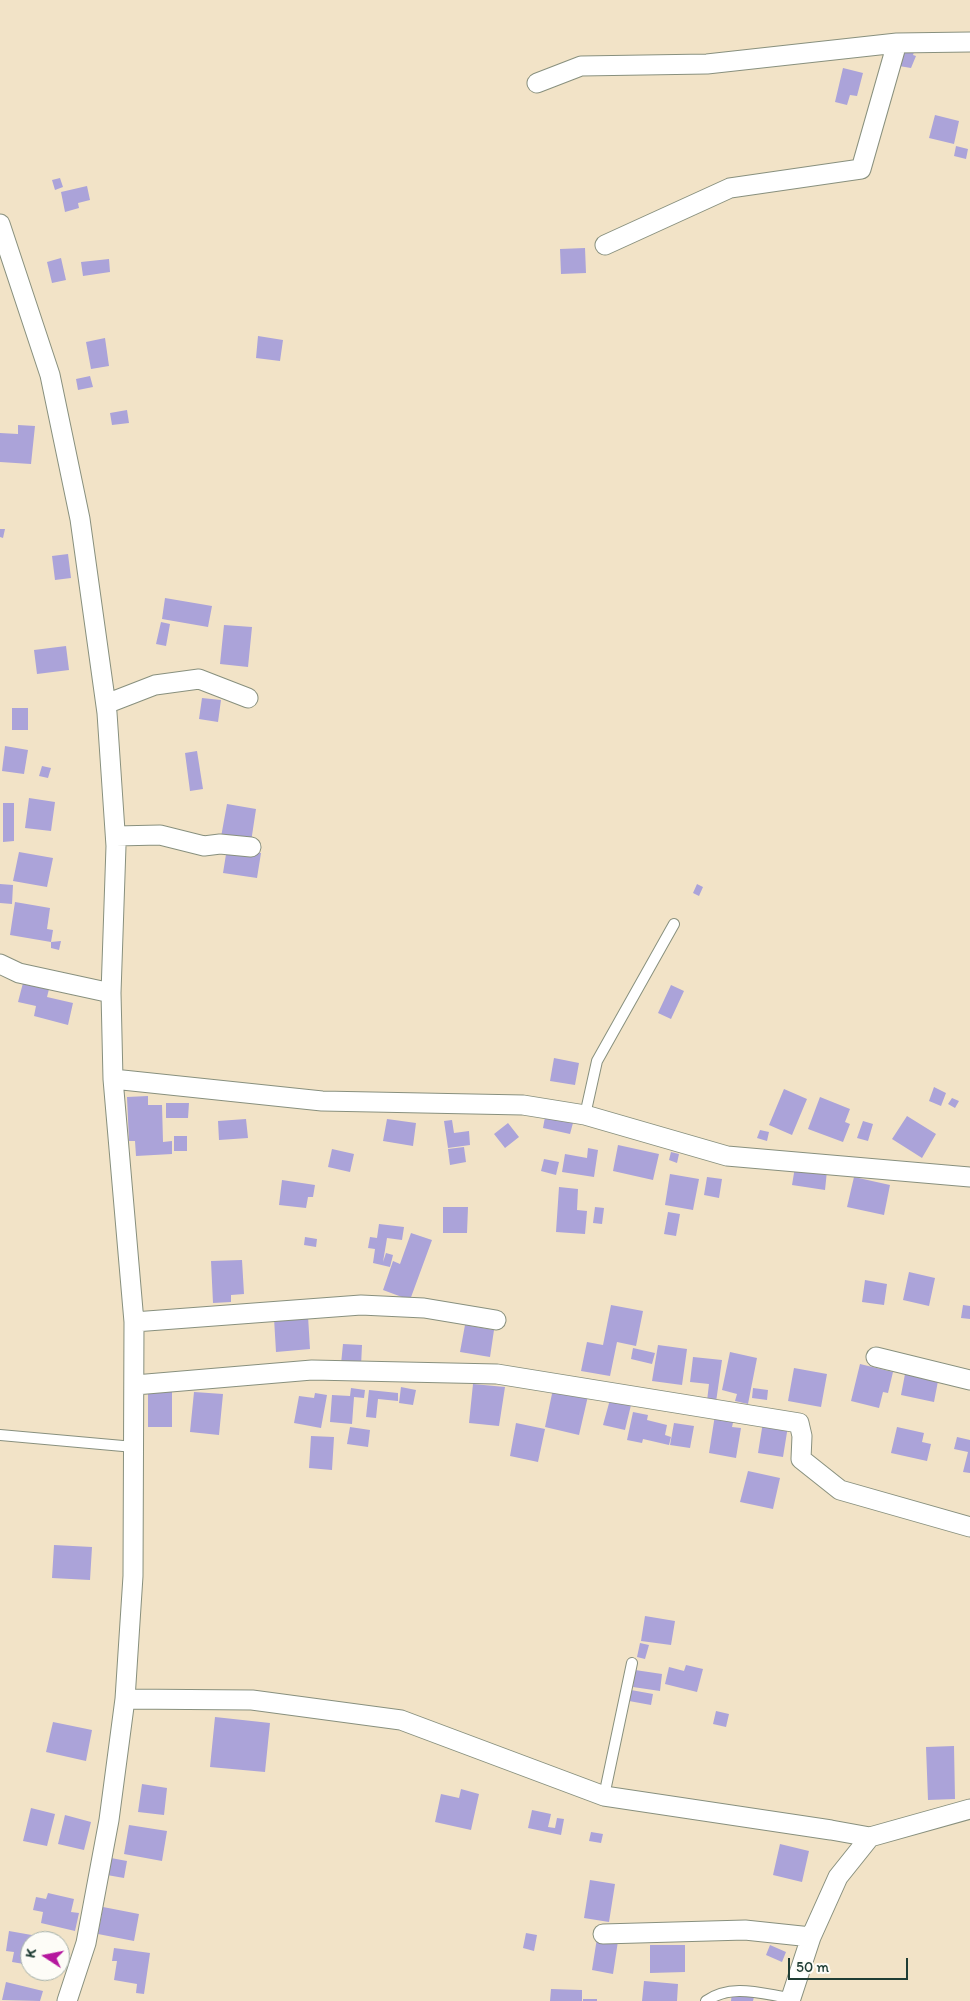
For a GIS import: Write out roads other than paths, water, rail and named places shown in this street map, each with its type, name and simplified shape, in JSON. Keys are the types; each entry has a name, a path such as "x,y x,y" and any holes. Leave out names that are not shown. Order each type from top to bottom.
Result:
{"street":[{"path":"537,83 581,66 707,64 897,43 970,42"},
{"path":"606,245 730,188 861,169 897,43"},
{"path":"0,224 50,374 80,519 106,704 116,836 112,1079 134,1322 133,1576 125,1699 108,1820 86,1943 67,2001"},
{"path":"106,704 155,685 199,679 248,698"},
{"path":"116,836 160,835 204,846 220,844 251,847"},
{"path":"0,964 19,973 112,993"},
{"path":"112,1079 322,1101 523,1105 585,1115 727,1156 970,1177"},
{"path":"134,1322 361,1305 424,1308 496,1320"},
{"path":"876,1357 970,1380"},
{"path":"135,1386 312,1370 497,1374 754,1415 799,1423 802,1436 801,1459 840,1490 970,1527"},
{"path":"125,1699 252,1700 401,1720 604,1796 831,1830 870,1838 970,1809"},
{"path":"790,2000 811,1937 838,1876 870,1838"},
{"path":"603,1934 745,1930 811,1937"}],"lane":[{"path":"585,1115 597,1061 674,924"},
{"path":"0,1435 134,1447"},
{"path":"604,1796 632,1663"},
{"path":"706,2001 717,1993 729,1990 790,2000"}]}
